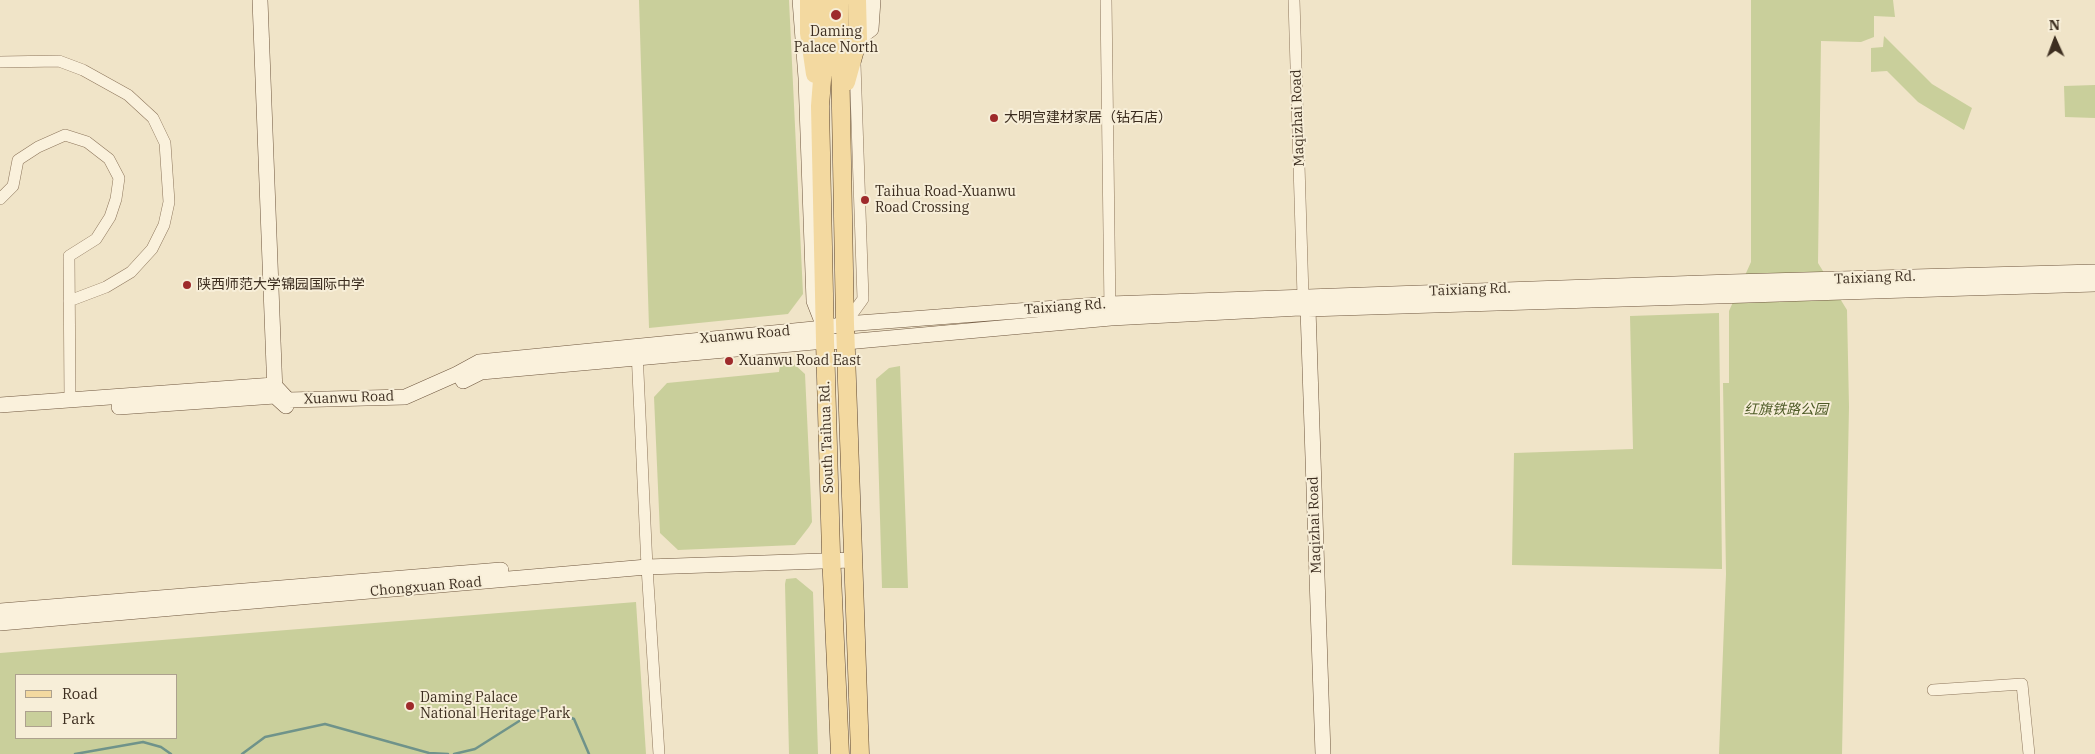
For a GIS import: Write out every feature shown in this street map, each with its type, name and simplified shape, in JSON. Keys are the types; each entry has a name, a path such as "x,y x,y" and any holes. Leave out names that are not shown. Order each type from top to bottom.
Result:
{"main road":[{"path":"808,0 809,33 820,106"},
{"name":"South Taihua Rd.","path":"824,0 825,41 820,106 824,334 840,754"},
{"name":"South Taihua Rd.","path":"839,0 845,324 860,754"},
{"path":"841,104 856,45 857,0"}],"street":[{"path":"260,0 275,391"},
{"path":"800,0 806,78 814,301 824,334"},
{"path":"845,324 863,298 856,45 871,29 873,0"},
{"path":"1106,0 1110,311"},
{"name":"Maqizhai Road","path":"1294,0 1304,304 1323,754"},
{"path":"0,62 59,61 83,70 128,95 153,118 165,143 170,202 164,225 152,249 131,272 106,287 69,301"},
{"path":"0,199 12,186 18,160 65,135 87,142 109,159 118,178 116,199 110,216 96,239 69,256 70,400"},
{"name":"Taixiang Rd.","path":"845,324 1110,311 2095,272"},
{"name":"Taixiang Rd.","path":"1304,304 2095,284"},
{"name":"Maqizhai Road","path":"1304,304 1314,754"},
{"name":"Taixiang Rd.","path":"846,342 1110,311"},
{"name":"Xuanwu Road","path":"275,391 288,400 405,397 479,362 637,352 824,334 845,324"},
{"name":"Xuanwu Road","path":"824,334 846,342"},
{"path":"637,352 659,754"},
{"path":"0,405 275,391"},
{"path":"0,415 275,391"},
{"name":"Chongxuan Road","path":"0,611 647,562 852,556"},
{"name":"Chongxuan Road","path":"0,623 647,562"},
{"path":"1933,690 2022,684 2029,754"}],"green space":[{"path":"639,0 789,0 803,294 788,314 649,328"},
{"name":"红旗铁路公园","path":"1751,0 1893,0 1895,17 1874,16 1874,37 1861,42 1821,41 1818,263 1847,310 1849,407 1842,754 1719,754 1726,574 1723,383 1729,383 1729,311 1751,262"},
{"path":"1884,36 1932,84 1972,108 1964,130 1918,102 1887,71 1871,72 1871,48 1883,47"},
{"path":"2095,85 2095,118 2065,117 2064,86"},
{"path":"1719,313 1722,569 1512,565 1514,453 1633,449 1630,316"},
{"path":"780,364 794,364 805,374 812,522 795,545 678,550 660,533 654,397 667,383 779,372"},
{"path":"900,366 908,588 882,588 876,379 889,368"},
{"path":"796,578 813,592 818,754 789,754 785,584 786,579"},
{"name":"Daming Palace National Heritage Park","path":"636,602 646,754 0,754 0,653"}],"waterway":[{"path":"454,754 475,749 535,711 551,710 574,719 589,754"},
{"path":"242,754 265,737 325,724 429,753 448,754"},
{"path":"75,754 143,742 161,747 171,754"}],"place":[{"name":"Daming Palace North","path":"836,15"},
{"name":"大明宫建材家居（钻石店）","path":"994,118"},
{"name":"Taihua Road-Xuanwu Road Crossing","path":"865,200"},
{"name":"陕西师范大学锦园国际中学","path":"187,285"},
{"name":"Xuanwu Road East","path":"729,361"},
{"name":"Daming Palace National Heritage Park","path":"410,706"}]}
